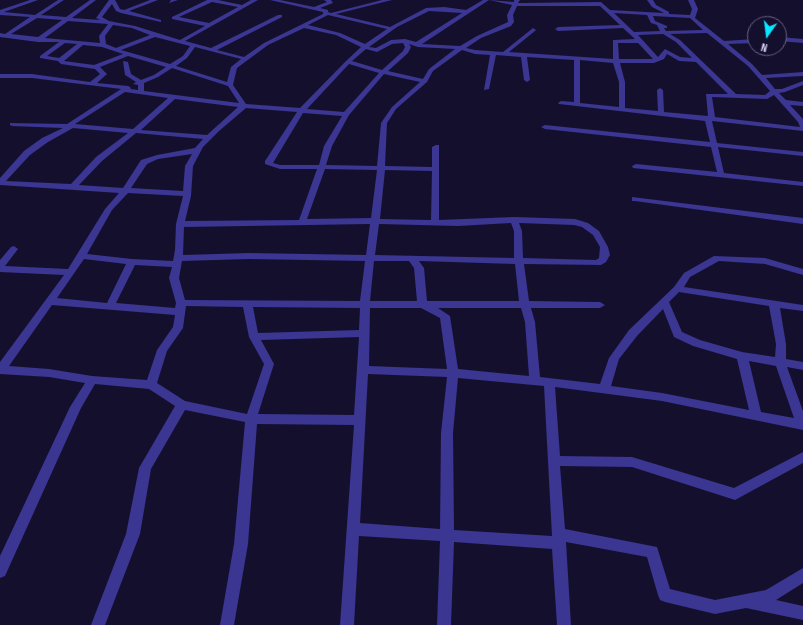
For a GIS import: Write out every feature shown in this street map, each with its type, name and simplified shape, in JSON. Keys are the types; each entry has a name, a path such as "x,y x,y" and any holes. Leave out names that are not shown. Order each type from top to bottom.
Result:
{"street":[{"path":"0,12 35,0"},
{"path":"2,36 61,0"},
{"path":"38,40 93,0"},
{"path":"112,23 99,18 112,0 118,10 159,21"},
{"path":"123,12 155,0"},
{"path":"210,25 174,18 211,0 243,7"},
{"path":"180,42 255,0"},
{"path":"273,0 326,11 328,13 392,29"},
{"path":"314,9 331,2 327,0"},
{"path":"230,85 234,67 266,44 328,13 389,0"},
{"path":"417,44 486,0"},
{"path":"492,0 601,4"},
{"path":"596,0 659,59"},
{"path":"650,0 654,6 672,16"},
{"path":"691,0 696,9 692,17"},
{"path":"0,2 13,7"},
{"path":"347,625 363,370 364,303 381,168 384,123 394,108 425,80 430,70 479,37 509,25 511,22 510,15 516,2"},
{"path":"436,169 280,167 269,164 269,161 301,111 348,62 365,47 392,29 428,9 444,9 467,12"},
{"path":"608,11 692,17 750,65 801,121 803,126"},
{"path":"0,12 112,23 133,27 193,46 246,59"},
{"path":"649,14 653,22 678,32"},
{"path":"212,50 280,16"},
{"path":"103,45 102,36 112,23"},
{"path":"659,25 664,32 678,41 735,97"},
{"path":"304,26 338,34 365,47 377,50 391,42 405,41 417,44 461,48 475,52 504,54 524,54 616,61 659,59 698,60"},
{"path":"558,29 623,26"},
{"path":"504,54 533,30"},
{"path":"633,34 707,30"},
{"path":"660,39 664,32"},
{"path":"115,50 155,35"},
{"path":"2,36 103,45 230,85 244,106"},
{"path":"622,109 622,82 616,61 616,40 639,41"},
{"path":"787,40 803,41"},
{"path":"302,222 328,146 346,114 383,72 406,52 408,47 405,41"},
{"path":"722,43 747,41"},
{"path":"63,42 42,57 60,60 65,63 97,67 104,74 92,84"},
{"path":"60,60 82,43"},
{"path":"0,183 27,153 45,140 70,126 126,89 156,76 185,57 193,46"},
{"path":"659,59 664,49 679,59"},
{"path":"486,89 493,53"},
{"path":"97,67 96,66 128,54"},
{"path":"524,54 527,80"},
{"path":"577,58 577,105"},
{"path":"125,62 128,75 141,82"},
{"path":"348,62 383,72 425,80"},
{"path":"760,77 803,74"},
{"path":"0,76 32,76 244,106 346,114"},
{"path":"141,82 142,92"},
{"path":"721,175 714,145 708,95 767,97 774,91 783,91 803,83"},
{"path":"660,90 661,113"},
{"path":"73,187 99,159 135,131 173,97"},
{"path":"784,102 803,104"},
{"path":"561,103 803,129"},
{"path":"151,385 162,350 178,328 180,308 174,278 178,261 180,224 187,194 190,166 198,150 208,137 244,106"},
{"path":"12,124 70,126 208,137"},
{"path":"545,127 803,154"},
{"path":"435,223 436,147"},
{"path":"0,369 71,272 109,209 125,191 144,162 158,157 198,150"},
{"path":"636,166 803,184"},
{"path":"0,183 187,194"},
{"path":"634,198 803,221"},
{"path":"81,256 132,262 178,261 249,256 412,258 598,263 603,260 605,255 604,246 596,233 585,225 575,222 514,220 435,223 375,221 180,224"},
{"path":"514,220 518,231 519,261 522,276 522,296 530,322 534,381"},
{"path":"0,267 14,249"},
{"path":"412,258 419,268 422,304"},
{"path":"604,389 614,358 633,333 677,289 687,275 716,258 765,261 803,272"},
{"path":"110,306 132,262"},
{"path":"0,267 71,272"},
{"path":"677,289 803,308"},
{"path":"49,301 110,306 180,308 247,304 364,303 600,305"},
{"path":"664,301 678,334 697,343 742,356 803,366"},
{"path":"227,625 242,544 251,419 268,364 254,337 247,304"},
{"path":"422,304 445,316 453,372 447,433 447,536 444,625"},
{"path":"774,304 781,344 780,362 803,425"},
{"path":"254,337 364,333"},
{"path":"742,356 756,416"},
{"path":"0,369 49,373 92,380 151,385 182,405 251,419 360,420"},
{"path":"363,370 453,372 549,382 662,397 803,425"},
{"path":"0,571 76,408 92,380"},
{"path":"549,382 564,625"},
{"path":"98,625 133,534 146,468 182,405"},
{"path":"554,461 632,462 735,494 803,457"},
{"path":"354,529 447,536 558,539 652,552 665,596 715,607 768,597 803,575"},
{"path":"744,601 803,613"}]}
